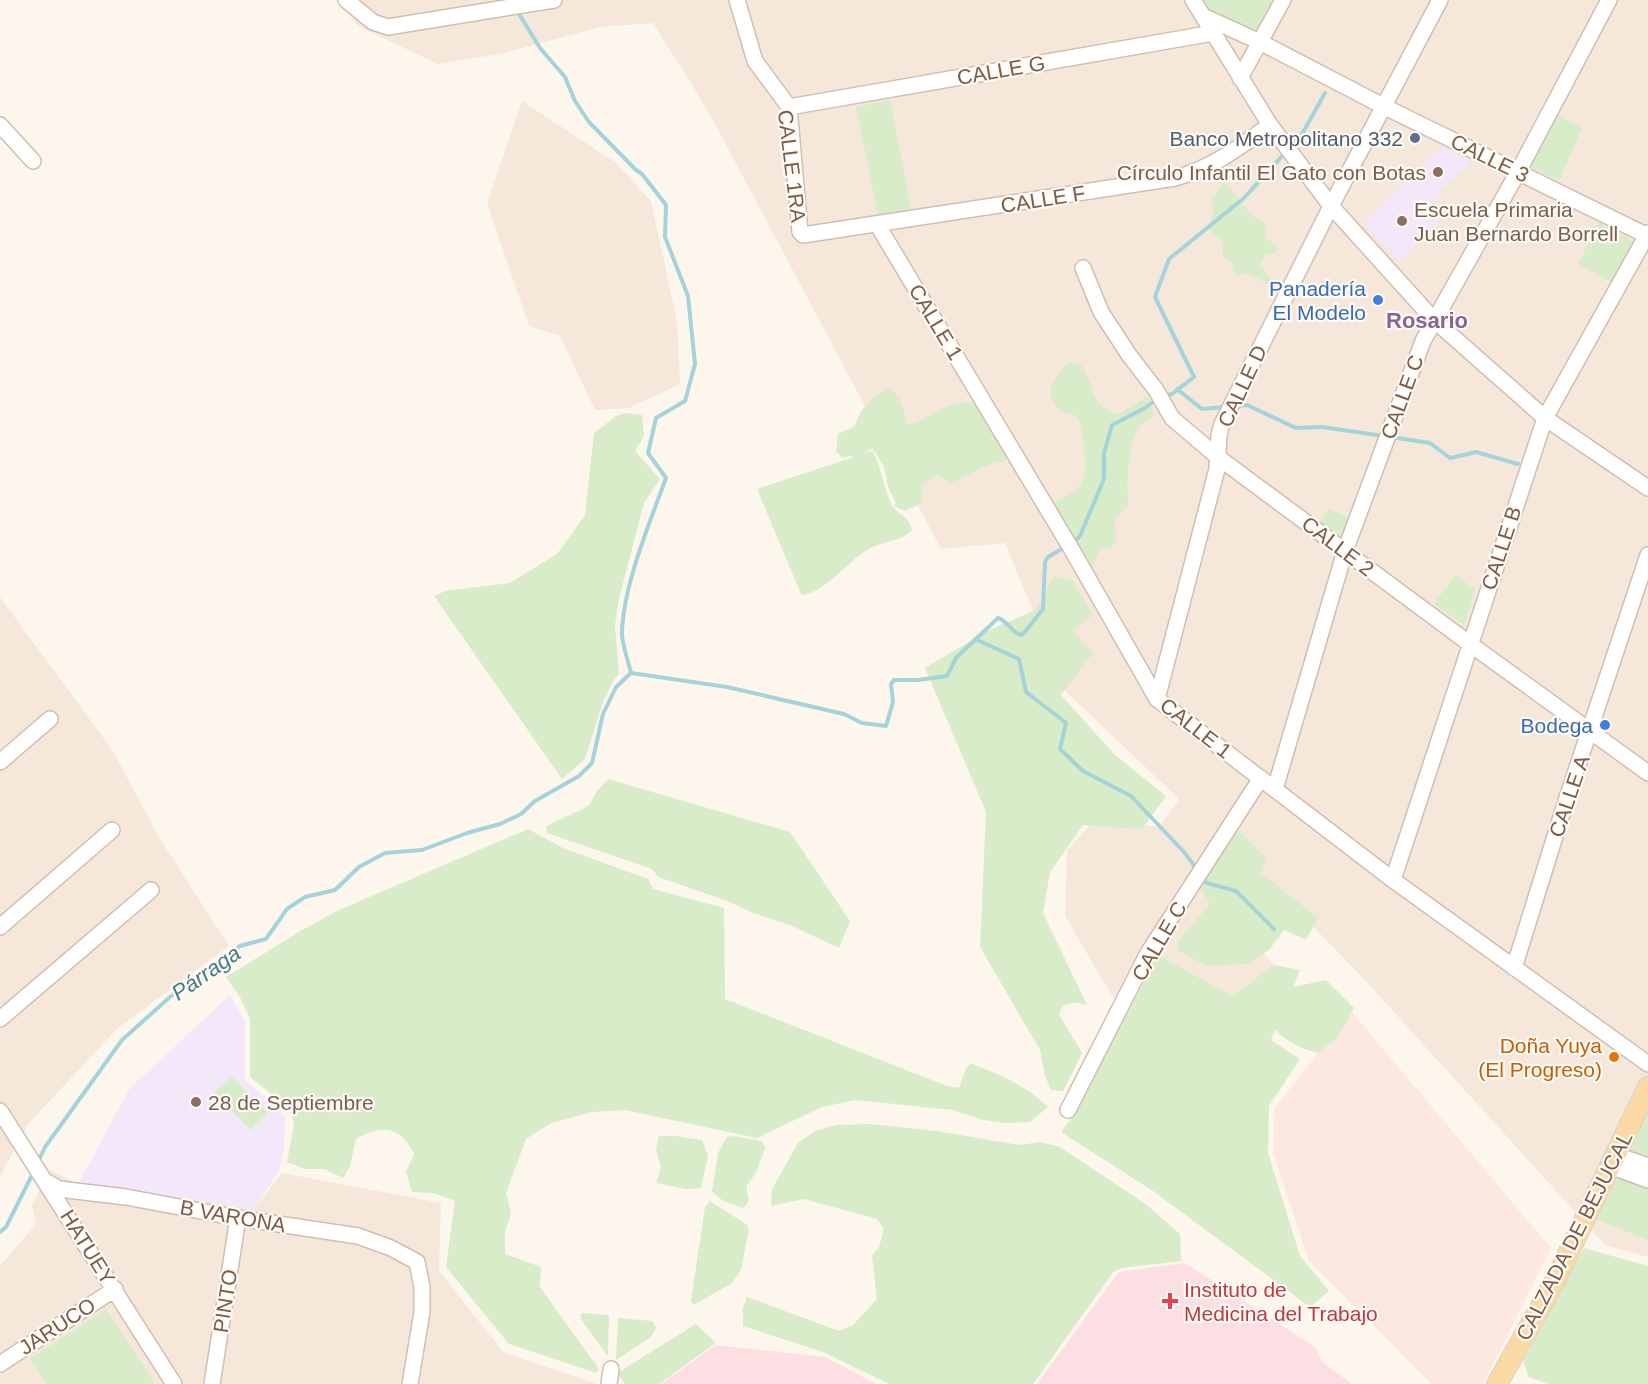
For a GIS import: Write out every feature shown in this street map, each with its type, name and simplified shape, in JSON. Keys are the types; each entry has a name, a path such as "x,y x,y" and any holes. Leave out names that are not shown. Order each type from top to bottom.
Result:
{"main road":[{"name":"CALZADA DE BEJUCAL","path":"1497,1384 1555,1281 1648,1087"}],"street":[{"path":"346,0 373,22 388,27 554,0"},
{"name":"CALLE 1RA","path":"737,0 755,61 789,107 800,232 803,235"},
{"path":"1193,0 1270,125 1331,206 1434,320 1545,417 1648,488"},
{"path":"1240,78 1283,0"},
{"name":"CALLE D","path":"1157,699 1217,469 1222,424 1331,206 1440,0"},
{"name":"CALLE C","path":"1275,789 1345,551 1423,341 1518,172 1609,0"},
{"name":"CALLE 3","path":"1203,16 1260,42 1383,106 1648,235"},
{"name":"CALLE G","path":"789,107 1213,33"},
{"path":"0,125 33,161"},
{"name":"CALLE F","path":"803,235 1175,178 1205,168 1220,160 1270,125"},
{"name":"CALLE 1","path":"877,224 1068,544 1157,699 1393,880 1648,1064"},
{"name":"CALLE B","path":"1393,880 1545,417 1648,235"},
{"name":"CALLE 2","path":"1083,268 1101,312 1172,418 1219,458 1648,773"},
{"name":"CALLE A","path":"1514,968 1566,801 1648,555"},
{"path":"0,762 50,719"},
{"name":"CALLE C","path":"1068,1110 1148,953 1261,778"},
{"path":"0,927 112,831"},
{"path":"0,1019 151,891"},
{"name":"HATUEY","path":"0,1112 174,1384"},
{"path":"1613,1160 1648,1166"},
{"path":"1613,1160 1648,1180"},
{"name":"B VARONA","path":"46,1182 59,1189 126,1197 238,1218 358,1236 391,1248 417,1262 422,1287 422,1312 410,1384"},
{"name":"PINTO","path":"212,1384 238,1218"},
{"name":"JARUCO","path":"0,1364 115,1289"}],"shaded area":[{"path":"337,0 1648,0 1648,1257 1605,1245 1363,978 1232,843 1207,890 1293,986 1280,1027 1135,959 1114,999 1065,916 1067,850 1096,819 1159,827 1179,799 1060,686 1051,655 1005,543 941,549 707,109 653,23 601,27 500,54 438,64 358,26"},
{"path":"522,101 615,162 651,201 677,321 680,384 629,408 595,410 560,336 529,326 487,203"},
{"name":"Escuela Primaria Juan Bernardo Borrell","path":"1442,146 1471,162 1439,192 1441,195 1429,207 1425,203 1440,220 1400,261 1363,223"},
{"path":"0,597 113,751 160,839 229,946 118,1028 28,1124 0,1177"},
{"name":"28 de Septiembre","path":"230,995 245,1022 245,1079 285,1117 284,1148 280,1169 255,1208 78,1184 130,1088"},
{"path":"1351,1011 1551,1248 1483,1384 1431,1384 1309,1261 1273,1153 1274,1109"},
{"path":"50,1170 78,1184 255,1208 282,1173 441,1203 439,1271 503,1352 597,1384 0,1384 0,1266 36,1224 32,1205"},
{"name":"Instituto de Medicina del Trabajo","path":"1185,1263 1315,1347 1322,1362 1352,1384 1037,1384 1119,1272"},
{"path":"716,1345 825,1357 876,1384 661,1384"}],"green space":[{"path":"1204,0 1272,0 1258,30 1210,12"},
{"path":"890,100 911,209 878,215 856,107"},
{"path":"1558,115 1582,128 1559,181 1528,166"},
{"path":"1225,182 1251,215 1264,223 1266,238 1279,248 1275,253 1266,255 1259,265 1273,280 1270,286 1249,273 1238,275 1234,272 1233,262 1223,257 1223,241 1208,229 1213,213 1212,198"},
{"path":"1599,222 1633,241 1611,282 1578,264"},
{"path":"1068,363 1080,364 1097,399 1108,410 1118,414 1147,395 1154,414 1139,427 1130,454 1129,504 1115,519 1116,543 1109,549 1100,548 1091,570 1053,502 1077,488 1082,482 1085,468 1082,432 1077,416 1060,412 1050,395 1056,377"},
{"path":"891,387 902,405 907,424 960,402 977,407 1007,455 1006,461 990,464 950,483 938,474 921,485 922,503 905,511 894,506 896,503 888,487 884,467 873,449 861,454 873,451 892,505 909,522 912,530 902,537 869,549 821,587 813,592 801,594 757,489 854,457 842,458 836,451 838,434 855,426 868,402"},
{"path":"625,413 642,415 644,436 635,451 660,479 644,503 619,599 615,625 619,674 604,699 585,759 562,779 434,596 445,591 510,583 557,554 585,515 594,433 616,416"},
{"path":"1329,509 1349,518 1341,538 1319,521"},
{"path":"1455,575 1475,589 1464,625 1434,604"},
{"path":"1054,576 1073,581 1093,615 1072,630 1093,653 1061,695 1114,754 1166,796 1142,829 1083,825 1050,872 1043,913 1087,1005 1075,1002 1063,1006 1059,1014 1082,1053 1063,1091 1051,1090 1045,1076 1040,1050 980,947 986,812 925,668 989,630 1036,610"},
{"path":"608,779 790,832 850,921 839,948 790,925 658,877 652,869 547,833 546,826 590,804 596,792"},
{"path":"1236,828 1266,857 1261,873 1318,918 1306,940 1284,930 1270,949 1248,964 1206,966 1178,950 1178,941 1210,904 1200,887"},
{"path":"528,829 563,848 648,879 653,889 724,908 725,999 947,1086 959,1088 970,1063 1021,1086 1048,1107 1030,1122 1007,1123 983,1120 953,1110 856,1100 822,1107 757,1138 625,1110 592,1112 551,1123 526,1139 506,1193 511,1213 505,1232 505,1254 541,1267 540,1287 599,1369 596,1373 509,1344 446,1267 455,1201 433,1193 412,1192 406,1172 414,1154 403,1137 389,1130 381,1130 356,1139 350,1166 343,1178 324,1169 305,1169 287,1162 294,1125 291,1110 250,1077 250,1019 241,999 226,977 339,910"},
{"path":"1158,955 1232,996 1274,965 1300,970 1293,987 1326,980 1354,1008 1338,1037 1318,1053 1295,1044 1275,1030 1271,1040 1300,1059 1269,1106 1268,1153 1300,1256 1329,1291 1310,1307 1153,1191 1061,1132 1075,1113"},
{"path":"231,1076 268,1113 251,1130 214,1093"},
{"path":"1648,1113 1648,1240 1597,1220"},
{"path":"870,1124 936,1131 1020,1145 1040,1142 1060,1147 1147,1205 1180,1234 1181,1261 1114,1271 1033,1384 889,1384 823,1352 743,1326 743,1308 747,1297 839,1331 853,1325 877,1299 872,1256 879,1247 884,1229 877,1219 804,1199 771,1206 772,1189 798,1143 815,1131 836,1125"},
{"path":"659,1136 702,1140 708,1156 701,1188 686,1189 656,1183 661,1167 656,1150"},
{"path":"734,1136 761,1141 766,1148 748,1184 749,1199 743,1208 722,1200 712,1192 718,1153 727,1137"},
{"path":"710,1201 746,1224 749,1230 741,1270 732,1283 694,1305 691,1301 705,1207"},
{"path":"1584,1248 1648,1266 1648,1384 1548,1384 1529,1377 1523,1361"},
{"path":"106,1309 155,1384 46,1384 29,1359"},
{"path":"582,1313 609,1315 608,1356 582,1321 580,1315"},
{"path":"618,1318 652,1321 656,1328 651,1337 616,1360"},
{"path":"696,1324 716,1343 659,1384 625,1384 619,1372"}],"waterway":[{"path":"516,9 540,48 565,77 575,101 589,122 642,174 666,205 665,237 688,296 695,364 685,401 656,418 648,453 666,478 638,554 627,595 622,638 631,673"},
{"path":"1290,147 1302,134 1325,93"},
{"path":"1165,396 1172,394 1194,377 1155,297 1169,259 1244,198 1285,153"},
{"path":"1177,389 1202,409 1224,407"},
{"path":"1072,544 1080,536 1104,479 1104,453 1112,425 1145,408 1158,398"},
{"path":"1235,406 1247,405 1296,428 1322,427 1384,436"},
{"path":"1391,437 1430,443 1450,458 1476,452 1518,464"},
{"path":"631,673 727,687 844,714 862,723 886,726 893,702 891,684 894,680 918,680 947,676 956,658 998,618 1018,634 1024,633 1043,609 1045,562 1048,557 1065,547"},
{"path":"975,639 1019,659 1026,692 1066,723 1060,749 1083,771 1131,796 1184,852 1198,871"},
{"name":"Párraga","path":"38,1162 45,1147 122,1040 170,997 240,946 266,939 287,909 305,897 335,890 359,867 385,853 422,850 467,833 500,824 521,814 535,801 579,776 592,763 603,714 616,687 631,673"},
{"path":"1202,877 1207,883 1236,891 1274,929"},
{"name":"Párraga","path":"0,1232 6,1227 34,1171"}],"place":[{"name":"Banco Metropolitano 332","path":"1415,138"},
{"name":"Círculo Infantil El Gato con Botas","path":"1438,172"},
{"name":"Escuela Primaria Juan Bernardo Borrell","path":"1402,221"},
{"name":"Panadería El Modelo","path":"1378,300"},
{"name":"Bodega","path":"1605,725"},
{"name":"Doña Yuya (El Progreso)","path":"1614,1057"},
{"name":"28 de Septiembre","path":"196,1102"},
{"name":"Instituto de Medicina del Trabajo","path":"1170,1301"}],"district":[{"name":"Rosario","path":"1427,320"}]}
